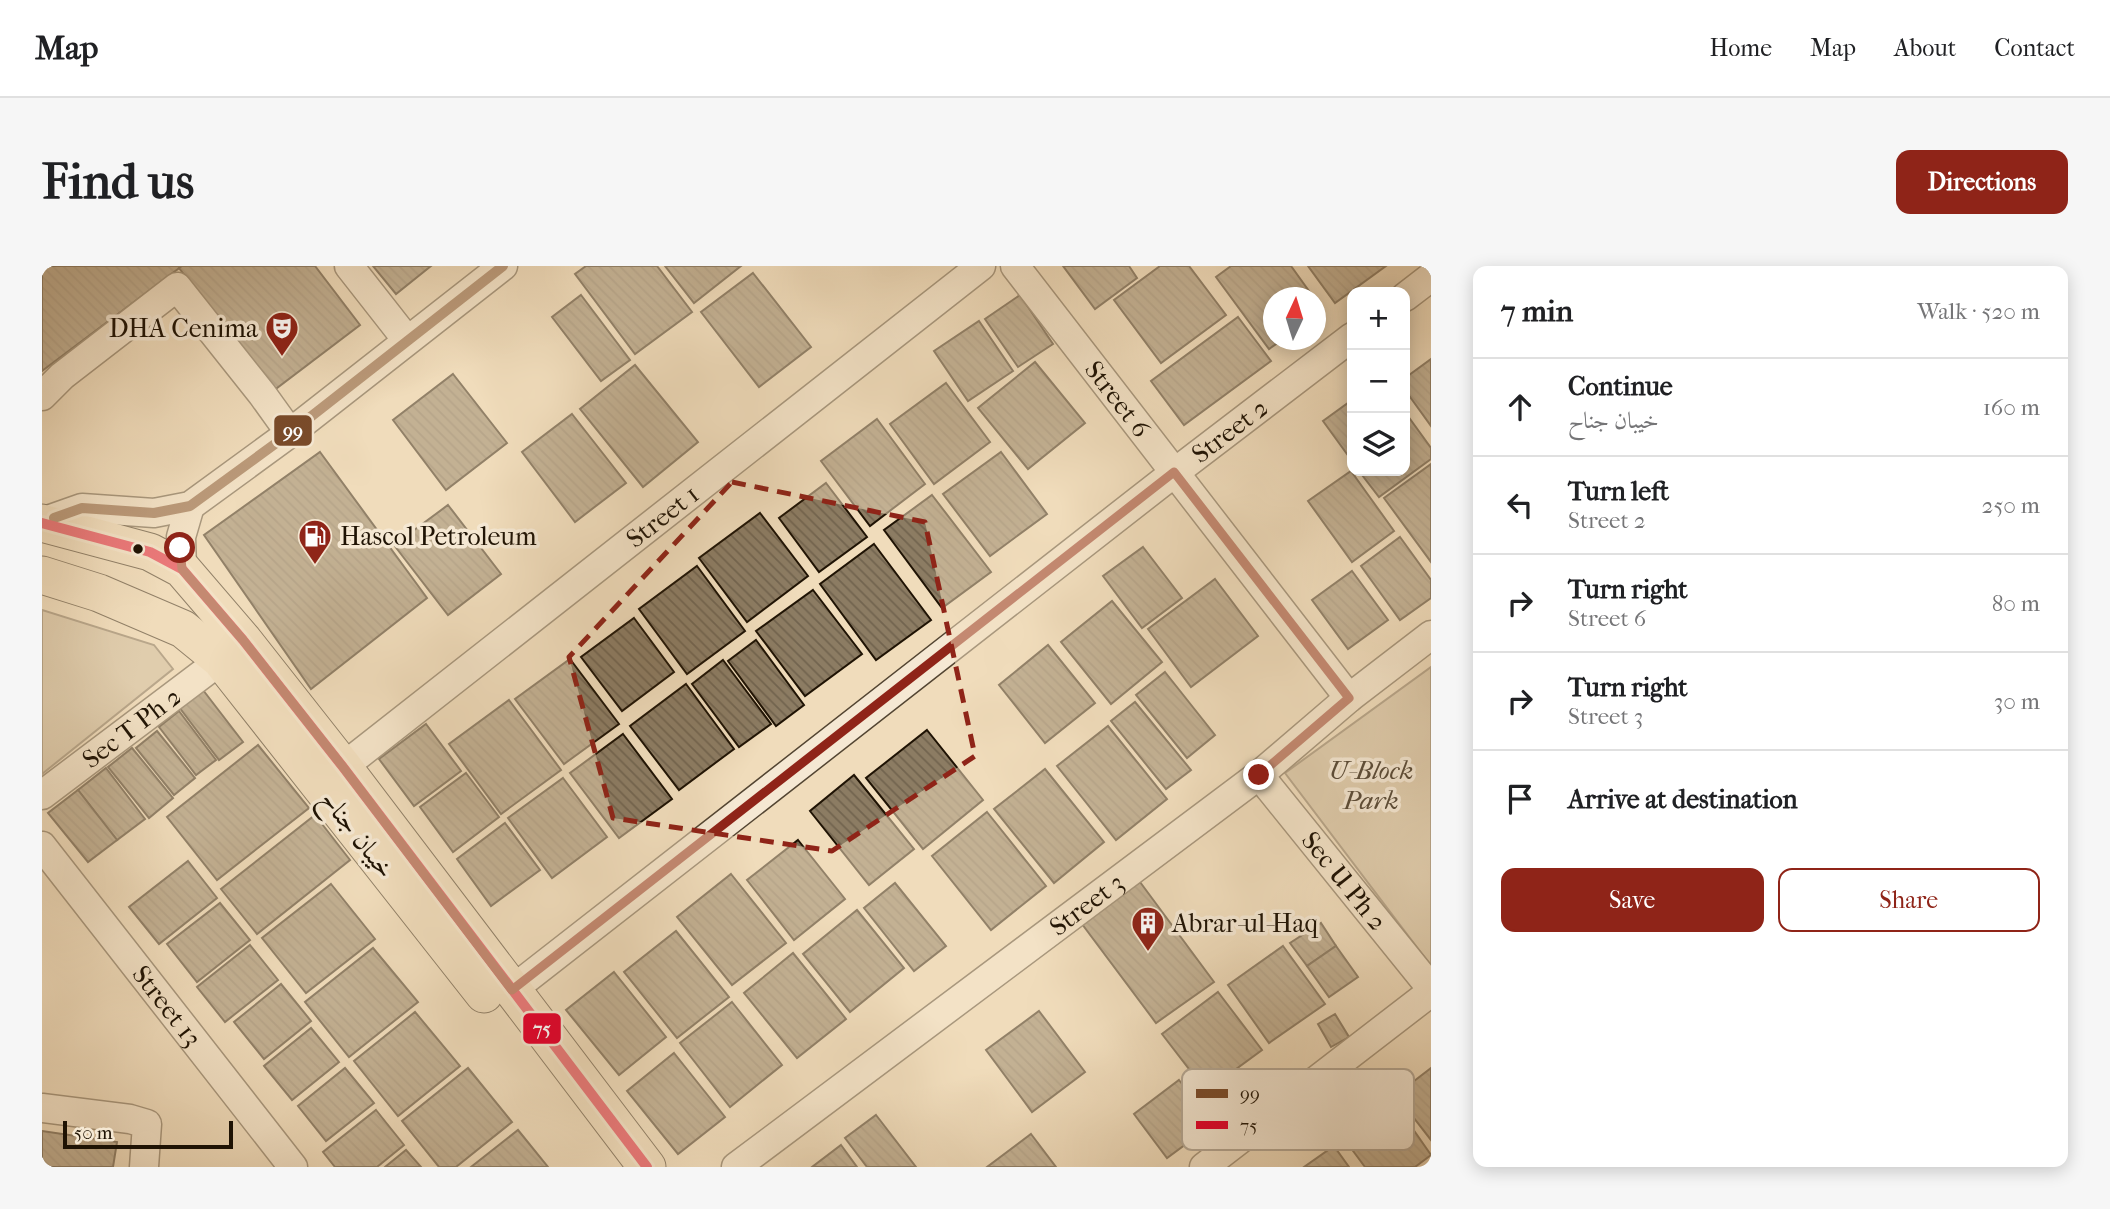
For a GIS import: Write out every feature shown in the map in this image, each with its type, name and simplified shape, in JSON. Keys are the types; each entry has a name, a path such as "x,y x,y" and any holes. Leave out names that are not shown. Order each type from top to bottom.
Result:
{"main road":[{"name":"خیبان جناح","path":"42,522 142,550 182,569 243,640 343,767 647,1167"},
{"name":"خیبان جناح","path":"42,575 99,593 183,629 221,660 503,1017 617,1167"}],"street":[{"path":"349,266 407,340"},
{"path":"42,522 82,508 154,513 190,506 290,433 503,266"},
{"name":"Street 1","path":"343,767 981,266"},
{"name":"Street 6","path":"1015,266 1349,698"},
{"path":"1410,293 1431,277"},
{"path":"42,396 62,376 177,288 290,433"},
{"name":"Street 2","path":"512,990 1174,472 1347,341"},
{"path":"182,569 181,537 190,506"},
{"name":"Street 3","path":"736,1167 1259,775 1349,698 1431,635"},
{"name":"Sec T Ph 2","path":"42,795 221,660"},
{"name":"Sec U Ph 2","path":"1259,775 1431,990"},
{"name":"Street 13","path":"42,846 293,1167"},
{"path":"1330,1069 1431,990"},
{"path":"42,1108 130,1119 147,1124 144,1167"},
{"path":"1204,1167 1226,1150"}],"highlighted area":[{"path":"732,482 925,522 975,756 832,851 613,818 569,657"}],"green space":[{"path":"42,610 154,645 173,669 42,774"},
{"name":"U-Block Park","path":"1431,667 1431,966 1285,773"}],"building":[{"path":"42,266 182,266 42,371"},
{"name":"DHA Cenima","path":"315,266 360,325 273,391 179,268"},
{"path":"373,266 431,266 396,294"},
{"path":"586,266 657,266 692,312 635,354 575,274"},
{"path":"665,266 741,266 694,303"},
{"path":"1063,266 1129,266 1137,278 1095,309"},
{"path":"1160,266 1189,266 1226,315 1161,363 1114,300"},
{"path":"1231,266 1291,266 1306,287 1263,287 1263,341 1216,277"},
{"path":"1308,266 1386,266 1357,287 1347,287 1347,294 1335,303 1326,287"},
{"path":"753,273 811,347 759,387 701,312"},
{"path":"581,295 630,360 601,381 552,317"},
{"path":"1020,295 1053,344 1018,367 985,319"},
{"path":"1238,317 1271,361 1184,425 1151,381"},
{"path":"979,321 1013,371 968,401 934,351"},
{"path":"1431,359 1431,426 1410,397 1410,374"},
{"path":"1035,362 1085,423 1028,469 978,408"},
{"path":"635,365 698,442 643,487 580,409"},
{"path":"453,374 507,443 446,490 393,420"},
{"path":"946,383 990,442 934,484 890,424"},
{"path":"1347,404 1347,454 1323,421"},
{"path":"572,414 626,483 575,522 522,452"},
{"path":"877,419 925,484 870,526 821,461"},
{"path":"1410,419 1431,448 1431,459 1410,474"},
{"name":"Hascol Petroleum","path":"320,452 427,598 311,689 204,535"},
{"path":"1001,452 1047,514 990,556 943,494"},
{"path":"1431,464 1431,562 1384,498"},
{"path":"1347,474 1347,476 1355,476 1394,531 1352,562 1308,501"},
{"path":"1363,476 1408,476 1379,497"},
{"path":"826,483 867,537 819,572 779,518"},
{"path":"932,495 991,572 942,608 884,530"},
{"path":"448,505 501,574 448,615 394,545"},
{"path":"760,513 808,576 747,622 699,558"},
{"path":"1400,537 1431,580 1431,598 1400,620 1361,566"},
{"path":"874,544 931,620 876,660 820,584"},
{"path":"1143,547 1182,598 1142,628 1103,576"},
{"path":"697,566 745,631 687,674 639,609"},
{"path":"1352,571 1388,620 1348,649 1312,600"},
{"path":"1215,579 1258,636 1191,687 1148,629"},
{"path":"813,590 862,654 805,696 756,631"},
{"path":"1112,601 1162,662 1111,704 1061,642"},
{"path":"634,618 674,672 622,711 581,657"},
{"path":"756,640 804,705 776,726 728,661"},
{"path":"1048,645 1095,703 1045,743 999,685"},
{"path":"570,659 619,724 564,764 515,699"},
{"path":"723,660 771,724 739,747 692,684"},
{"path":"1165,672 1215,735 1187,758 1136,695"},
{"path":"686,684 734,749 679,790 630,726"},
{"path":"203,690 243,742 219,760 179,707"},
{"path":"509,700 561,770 501,814 449,744"},
{"path":"1135,702 1191,770 1166,789 1111,721"},
{"path":"179,711 216,760 196,775 159,727"},
{"path":"426,724 461,771 414,806 379,759"},
{"path":"1108,726 1167,799 1116,840 1057,766"},
{"path":"927,730 983,800 923,849 866,778"},
{"path":"157,731 195,778 174,795 136,748"},
{"path":"623,734 672,799 619,838 570,773"},
{"path":"258,745 309,808 217,880 167,817"},
{"path":"132,748 173,798 149,818 108,767"},
{"path":"106,768 145,819 117,840 78,790"},
{"path":"1045,769 1104,842 1054,883 994,809"},
{"path":"466,773 499,817 453,852 420,807"},
{"path":"854,775 914,849 869,885 810,811"},
{"path":"563,778 607,837 552,878 508,818"},
{"path":"78,790 117,840 88,862 48,813"},
{"path":"987,812 1046,886 991,930 932,856"},
{"path":"315,815 350,860 257,934 221,889"},
{"path":"505,823 540,870 491,906 457,859"},
{"path":"798,840 845,899 794,940 747,880"},
{"path":"188,861 217,898 159,944 129,907"},
{"path":"731,874 786,943 732,985 677,917"},
{"name":"Abrar-ul-Haq","path":"1140,882 1214,982 1156,1023 1082,924"},
{"path":"895,883 946,946 914,971 864,908"},
{"path":"331,884 375,939 306,993 262,938"},
{"path":"220,903 250,940 197,982 167,944"},
{"path":"857,910 904,968 850,1012 803,954"},
{"path":"1321,923 1336,946 1307,966 1290,943"},
{"path":"676,931 729,997 677,1038 624,972"},
{"path":"250,945 278,980 225,1022 197,987"},
{"path":"1283,946 1325,1004 1269,1043 1228,985"},
{"path":"1336,946 1358,977 1329,997 1307,966"},
{"path":"373,948 418,1002 349,1057 305,1002"},
{"path":"793,953 846,1019 797,1058 744,993"},
{"path":"614,972 666,1037 619,1075 566,1010"},
{"path":"281,984 311,1021 264,1059 234,1022"},
{"path":"1218,992 1262,1050 1236,1069 1189,1069 1162,1034"},
{"path":"732,1002 782,1065 730,1107 680,1043"},
{"path":"1039,1011 1085,1072 1032,1112 986,1050"},
{"path":"415,1012 460,1066 398,1116 354,1061"},
{"path":"1335,1014 1349,1037 1331,1047 1318,1024"},
{"path":"311,1028 339,1062 292,1100 264,1066"},
{"path":"674,1053 725,1117 678,1154 627,1091"},
{"path":"345,1068 374,1103 326,1141 298,1106"},
{"path":"468,1068 512,1122 456,1167 439,1167 402,1121"},
{"path":"1431,1068 1431,1140 1414,1118 1414,1081"},
{"path":"1179,1080 1182,1084 1182,1147 1167,1158 1134,1114"},
{"path":"376,1110 404,1145 377,1167 335,1167 323,1152"},
{"path":"876,1115 916,1167 867,1167 845,1138"},
{"path":"518,1130 548,1167 471,1167"},
{"path":"42,1131 117,1142 113,1167 42,1167"},
{"path":"1414,1131 1431,1155 1415,1167 1365,1167 1352,1150 1414,1150"},
{"path":"1031,1134 1056,1167 987,1167"},
{"path":"841,1145 857,1167 812,1167"},
{"path":"406,1150 421,1167 385,1167"},
{"path":"1328,1150 1337,1150 1349,1167 1304,1167"}],"transit line":[{"name":"99","path":"54,518 82,508 154,513 190,506 290,433 503,266"},
{"name":"75","path":"42,523 150,552 182,569 243,640 343,767 647,1167"}],"place":[{"name":"DHA Cenima","path":"282,358"},
{"name":"Hascol Petroleum","path":"315,566"},
{"name":"Abrar-ul-Haq","path":"1148,953"}],"route":[{"path":"180,548 182,569 243,640 343,767 512,990 1174,472 1349,698 1259,775"}]}
